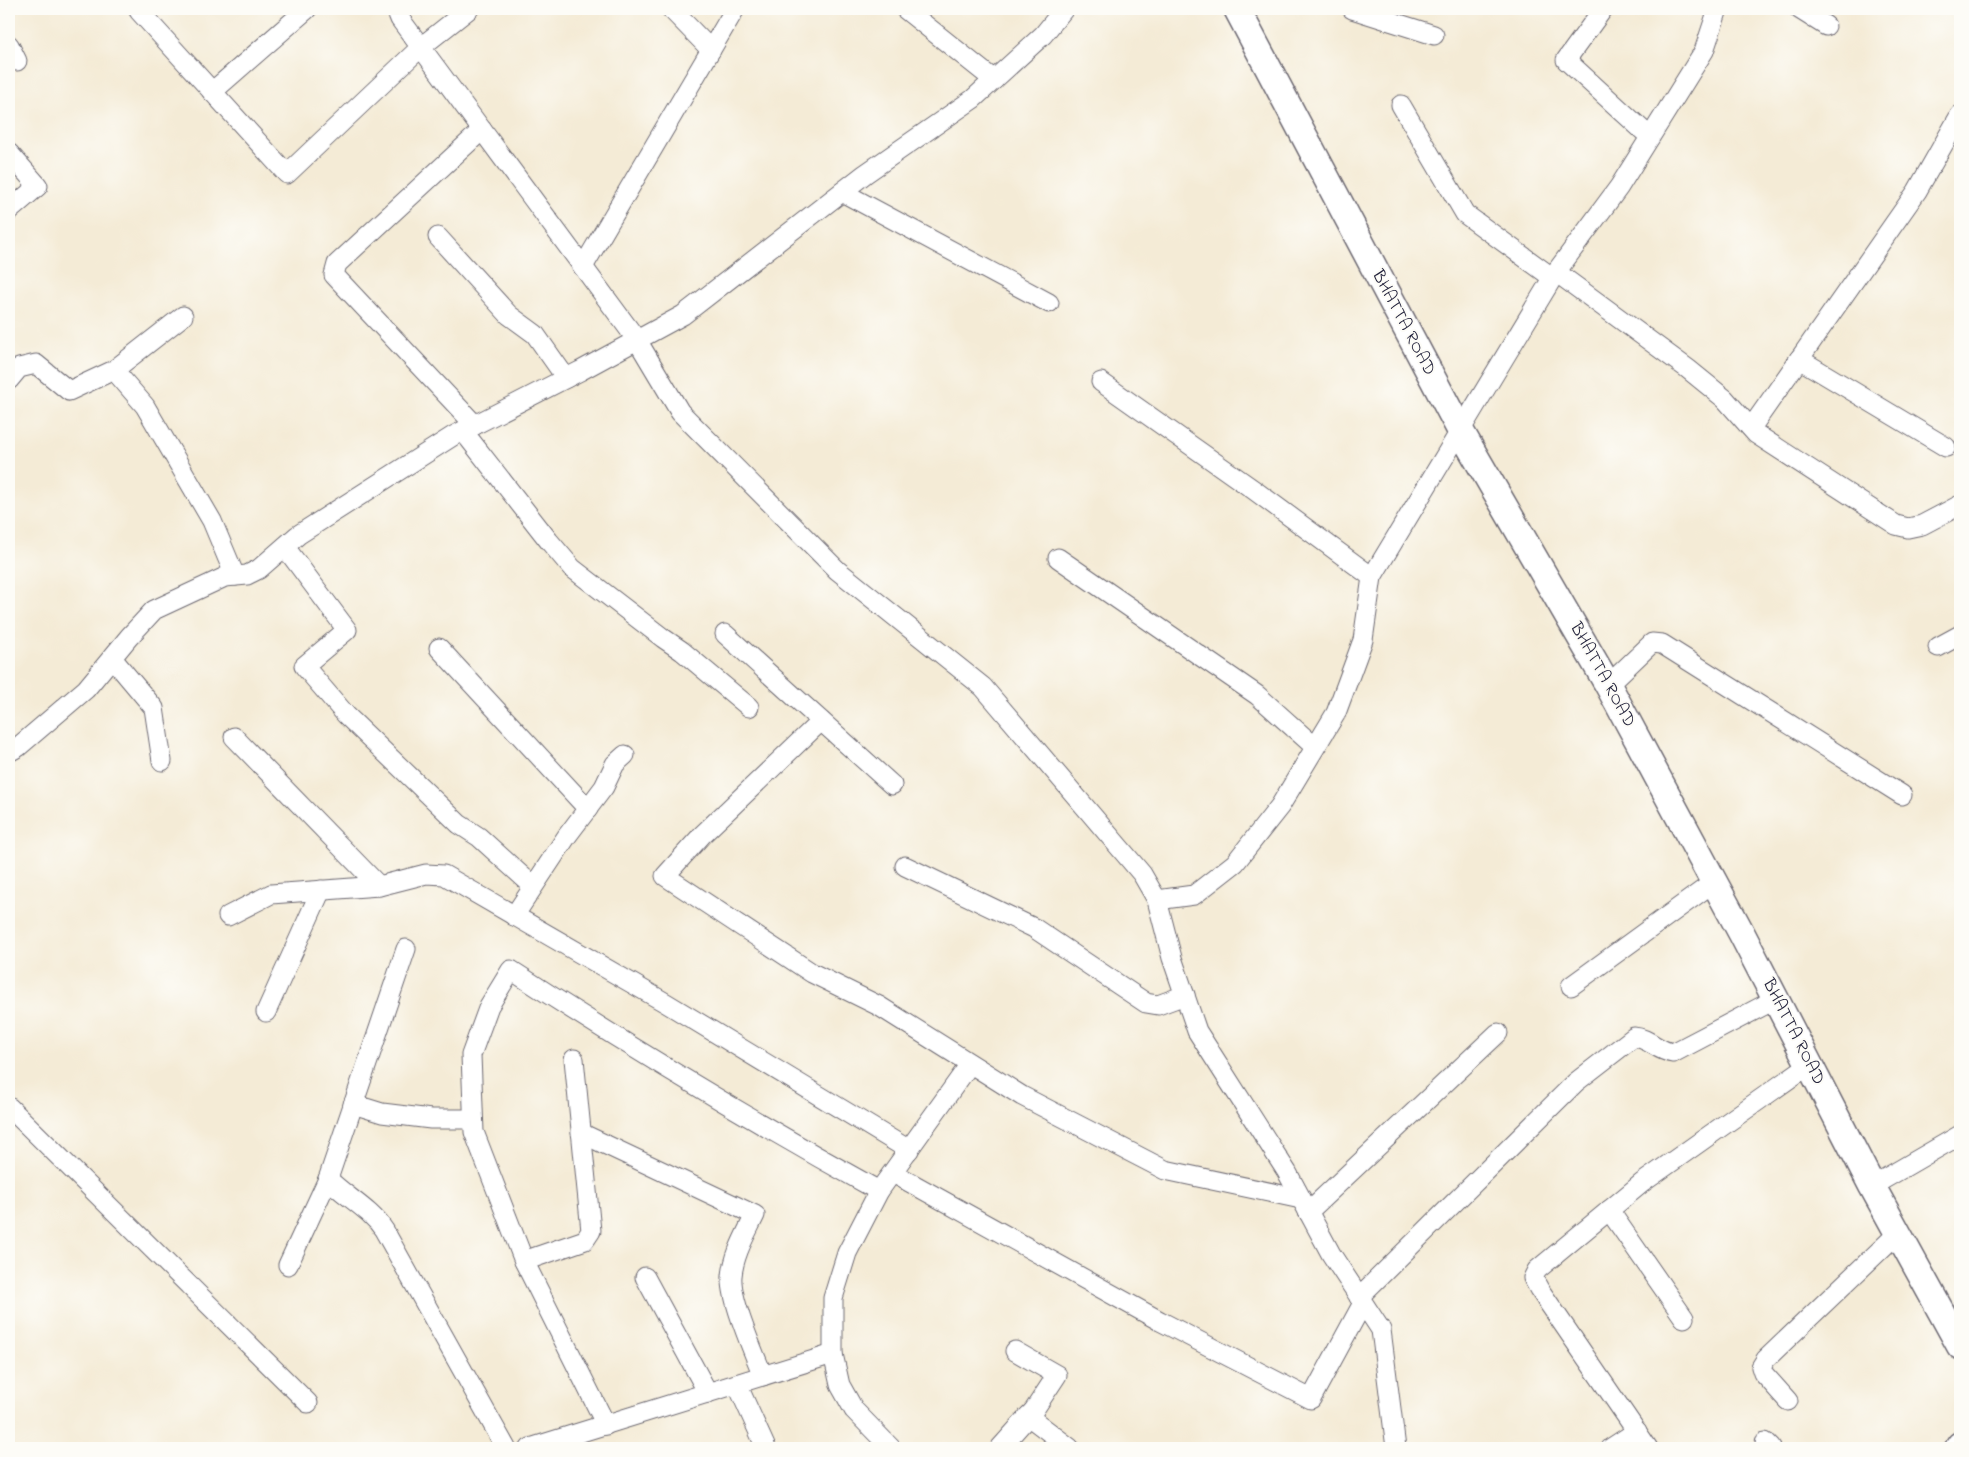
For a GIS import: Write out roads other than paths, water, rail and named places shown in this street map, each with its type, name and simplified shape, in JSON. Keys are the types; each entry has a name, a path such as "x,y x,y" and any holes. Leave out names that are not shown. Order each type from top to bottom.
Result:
{"main road":[{"name":"BHATTA ROAD","path":"1237,9 1460,430 1608,685 1776,999 1872,1186 1960,1346"}],"street":[{"path":"396,9 400,19 637,340 680,412 830,563 983,688 1142,874 1157,900 1197,1031 1287,1172 1331,1254 1381,1330 1396,1448"},
{"path":"139,12 287,174 421,47 469,9"},
{"path":"671,9 711,50"},
{"path":"583,268 735,9"},
{"path":"905,9 994,80"},
{"path":"9,752 86,689 154,610 225,577 248,576 259,569 298,535 469,428 683,315 865,174 974,99 1043,35 1064,9"},
{"path":"1352,9 1434,35"},
{"path":"1603,9 1566,60 1650,137"},
{"path":"1157,900 1194,895 1235,863 1280,806 1336,713 1363,640 1372,577 1555,275 1619,187 1704,51 1718,9"},
{"path":"1799,9 1826,26"},
{"path":"212,92 300,11"},
{"path":"1401,105 1465,214 1555,275 1703,381 1725,399 1751,428 1773,446 1896,525 1908,528 1922,526 1960,505"},
{"path":"1751,428 1916,191 1959,119"},
{"path":"482,130 337,264 334,275 469,428 549,541 572,568 663,638 682,650 749,707"},
{"path":"9,153 38,186 9,211"},
{"path":"842,192 1049,303"},
{"path":"438,237 509,315 535,334 566,378"},
{"path":"9,380 20,368 36,364 69,391 114,370 183,316"},
{"path":"1798,360 1946,447"},
{"path":"114,370 145,406 174,455 212,521 235,576"},
{"path":"1101,382 1254,490 1372,577"},
{"path":"285,547 347,630 304,666 346,715 452,817 479,837 533,886"},
{"path":"1058,558 1257,695 1315,747"},
{"path":"725,634 892,784"},
{"path":"1938,647 1960,635"},
{"path":"1608,685 1644,649 1652,643 1662,644 1902,795"},
{"path":"439,648 588,809"},
{"path":"112,658 154,708 162,761"},
{"path":"821,721 702,835 665,876 812,973 879,1006 1022,1096 1165,1170 1305,1206"},
{"path":"234,738 379,886"},
{"path":"514,916 567,836 604,787 616,764 625,754"},
{"path":"906,866 1034,928 1146,1003 1158,1005 1185,995"},
{"path":"228,916 272,894 379,886 426,874 444,876 666,1003 909,1150"},
{"path":"1571,986 1714,882"},
{"path":"266,1012 320,890"},
{"path":"288,1265 328,1180 406,949"},
{"path":"606,1425 524,1261 474,1132 471,1055 489,1006 510,970 603,1031 783,1138 880,1191"},
{"path":"893,1173 1160,1321 1311,1399 1361,1300 1576,1082 1634,1037 1642,1037 1663,1052 1673,1053 1776,999"},
{"path":"1305,1206 1498,1032"},
{"path":"524,1261 585,1240 591,1231 574,1059"},
{"path":"891,1448 854,1410 840,1385 833,1354 833,1298 847,1253 880,1191 970,1064"},
{"path":"1648,1448 1533,1278 1537,1270 1642,1183 1810,1064"},
{"path":"354,1104 382,1113 431,1119 473,1119"},
{"path":"9,1107 308,1403"},
{"path":"581,1134 755,1214 738,1250 732,1276 733,1294 763,1376"},
{"path":"1872,1186 1960,1135"},
{"path":"328,1180 340,1192 376,1219 384,1230 506,1448"},
{"path":"1609,1210 1684,1318"},
{"path":"1788,1400 1763,1373 1761,1367 1766,1359 1898,1233"},
{"path":"645,1277 708,1393"},
{"path":"1000,1448 1028,1416 1057,1375 1015,1351"},
{"path":"530,1448 833,1354"},
{"path":"737,1384 766,1448"},
{"path":"1028,1416 1070,1448"},
{"path":"1611,1448 1637,1431"}]}
